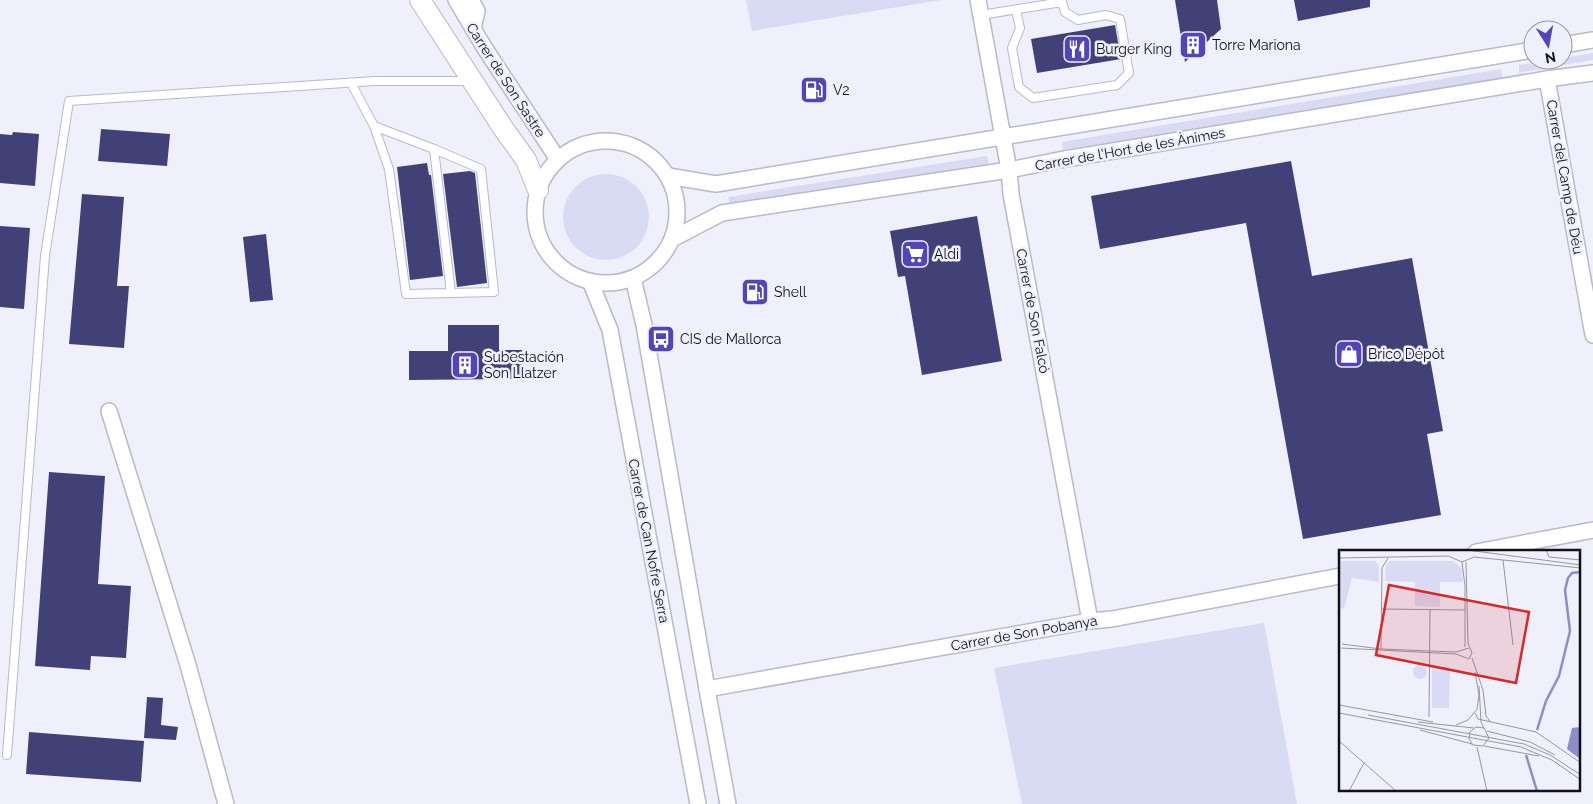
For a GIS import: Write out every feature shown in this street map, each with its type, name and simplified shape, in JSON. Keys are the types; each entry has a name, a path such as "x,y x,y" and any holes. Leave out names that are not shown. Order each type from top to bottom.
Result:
{"street":[{"path":"420,0 502,128 526,160 538,190"},
{"name":"Carrer de Son Sastre","path":"456,0 557,158"},
{"path":"471,0 477,11 473,29"},
{"name":"Carrer de Son Falcó","path":"978,0 1010,170 1011,194 1090,621"},
{"path":"1573,43 1593,40"},
{"path":"668,176 716,184 1523,52"},
{"name":"Carrer de l'Hort de les Ànimes","path":"672,239 722,213 1010,170 1078,157 1593,73"},
{"name":"Carrer del Camp de Déu","path":"1547,79 1593,334"},
{"path":"610,141 633,146 653,158 668,176 676,196 677,218 672,239 663,255 656,262 633,278 619,282 604,283 590,281 568,272 551,256 539,236 535,213 538,190 557,158 587,143 610,141"},
{"path":"633,278 644,325 728,804"},
{"name":"Carrer de Can Nofre Serra","path":"590,281 610,330 698,804"},
{"path":"109,412 188,665 226,804"},
{"path":"1487,550 1593,530"},
{"name":"Carrer de Son Pobanya","path":"707,689 1090,621 1112,619 1339,576"}],"lane":[{"path":"981,15 1062,2 1065,12 1078,20 1106,15 1120,19 1129,73 1118,85 1033,98 1019,87 1012,48 1020,28 1016,10"},
{"path":"7,755 45,256 69,101 375,81 472,81"},
{"path":"351,83 374,126 389,169 406,294 494,292 481,169 374,126"},
{"path":"434,149 451,293"}],"shaded area":[{"path":"746,0 941,0 752,31"},
{"path":"1593,53 1593,60 1573,64 1573,56"},
{"path":"1523,64 1523,70 1536,70 1519,73 1519,65"},
{"path":"1501,69 1503,80 1063,150 1062,142"},
{"path":"987,156 989,164 730,205 728,197"},
{"path":"606,174 623,177 637,186 646,200 649,217 646,234 637,248 623,257 606,260 589,257 575,248 566,234 563,217 566,200 575,186 589,177"},
{"path":"1264,623 1297,804 1022,804 994,668"}],"building":[{"name":"Torre Mariona","path":"1175,0 1217,0 1221,29 1185,62"},
{"path":"1294,0 1370,0 1370,7 1298,21"},
{"name":"Burger King","path":"1115,25 1121,59 1037,73 1031,39"},
{"path":"101,129 170,134 167,166 98,161"},
{"path":"13,132 39,134 35,186 0,183 0,134 12,135"},
{"name":"Brico Dépôt","path":"1291,161 1312,276 1412,258 1443,431 1427,434 1441,515 1303,539 1246,223 1100,249 1091,196"},
{"path":"427,163 429,175 431,175 443,276 410,280 397,167"},
{"path":"470,171 475,173 487,283 457,287 443,174"},
{"path":"82,194 124,197 117,286 129,286 124,348 69,344"},
{"path":"977,216 1002,361 922,375 905,276 898,277 890,231"},
{"path":"0,226 30,228 24,309 0,307"},
{"path":"266,234 273,300 250,302 243,237"},
{"name":"Subestación Son Llatzer","path":"448,325 499,325 499,350 522,350 522,379 409,380 409,351 448,351"},
{"path":"49,472 105,476 98,584 131,586 126,658 91,656 90,670 35,666"},
{"path":"147,697 163,698 161,725 178,727 176,740 144,738"},
{"path":"29,732 144,741 141,782 26,774"}],"place":[{"name":"Torre Mariona","path":"1193,45"},
{"name":"Burger King","path":"1077,49"},
{"name":"V2","path":"814,90"},
{"name":"Aldi","path":"915,254"},
{"name":"Shell","path":"755,292"},
{"name":"CIS de Mallorca","path":"661,339"},
{"name":"Brico Dépôt","path":"1349,354"},
{"name":"Subestación Son Llatzer","path":"465,365"}]}
